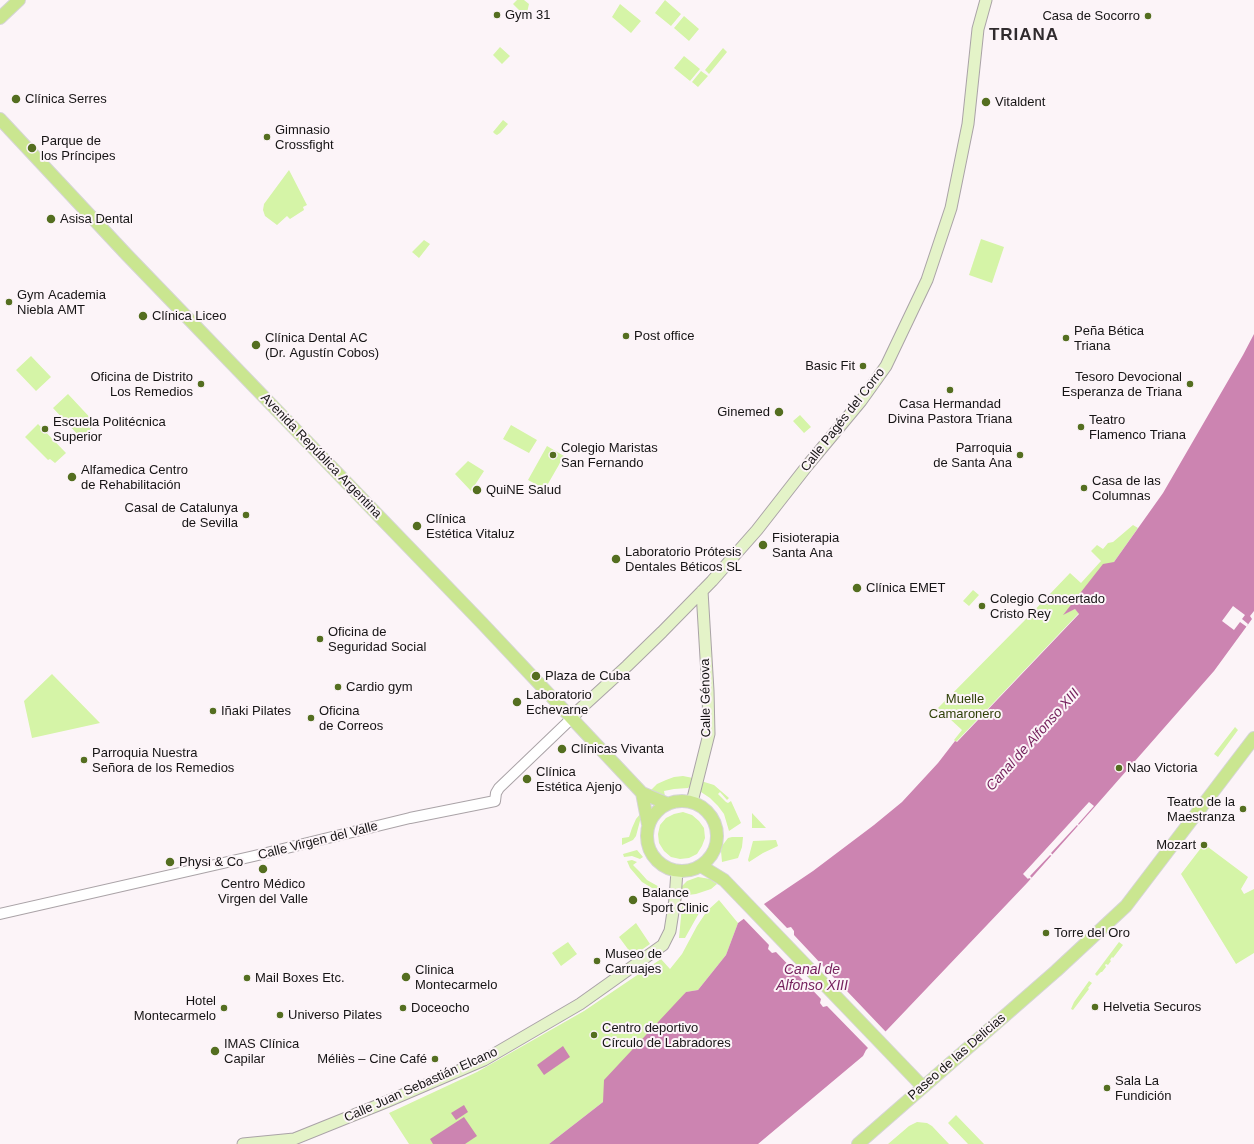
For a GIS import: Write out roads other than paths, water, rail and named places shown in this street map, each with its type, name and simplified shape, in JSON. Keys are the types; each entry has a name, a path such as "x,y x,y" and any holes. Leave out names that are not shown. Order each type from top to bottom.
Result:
{"main road":[{"path":"0,18 19,0"},
{"name":"Calle Pagés del Corro","path":"572,718 628,666 712,581 757,530 807,466 861,401 886,366 927,280 951,208 968,124 978,29 986,0"},
{"name":"Avenida República Argentina","path":"0,119 136,264 572,718 642,793"},
{"name":"Calle Génova","path":"692,802 709,734 702,591"},
{"name":"Paseo de las Delicias","path":"858,1144 1056,971 1126,906 1254,738"},
{"path":"642,793 668,804"},
{"path":"642,793 648,824 646,834 647,844 650,852 661,865 668,869 677,871 693,869 701,866 711,856 714,850 717,836 713,821 705,810 692,802 676,801 668,804 659,809 648,824"},
{"path":"711,856 727,883"},
{"path":"701,866 727,883 923,1087"},
{"name":"Calle Juan Sebastián Elcano","path":"242,1144 294,1139 321,1129 484,1060 580,1004 663,945 670,931 676,895 677,871"}],"street":[{"name":"Calle Virgen del Valle","path":"0,914 261,855 410,818 495,800 496,793 499,788 572,718"}],"water":[{"name":"Canal de Alfonso XIII","path":"1254,334 1254,611 1250,616 1252,619 1214,671 1027,883 887,1030 866,1050 863,1056 758,1144 549,1144 603,1102 604,1080 686,992 698,990 726,955 738,923 813,871 902,802 938,763 955,741 957,742 1079,614 1075,609 1063,615 1103,564 1114,562 1163,493"},
{"path":"563,1046 570,1057 544,1075 537,1065"},
{"path":"464,1105 468,1112 456,1120 451,1113"},
{"path":"464,1117 477,1136 465,1144 433,1144 430,1139"}],"place":[{"name":"Gym 31","path":"497,15"},
{"name":"Casa de Socorro","path":"1148,16"},
{"name":"Clínica Serres","path":"16,99"},
{"name":"Vitaldent","path":"986,102"},
{"name":"Gimnasio Crossfight","path":"267,137"},
{"name":"Parque de los Príncipes","path":"32,148"},
{"name":"Asisa Dental","path":"51,219"},
{"name":"Gym Academia Niebla AMT","path":"9,302"},
{"name":"Clínica Liceo","path":"143,316"},
{"name":"Post office","path":"626,336"},
{"name":"Peña Bética Triana","path":"1066,338"},
{"name":"Clínica Dental AC (Dr. Agustín Cobos)","path":"256,345"},
{"name":"Basic Fit","path":"863,366"},
{"name":"Oficina de Distrito Los Remedios","path":"201,384"},
{"name":"Tesoro Devocional Esperanza de Triana","path":"1190,384"},
{"name":"Casa Hermandad Divina Pastora Triana","path":"950,390"},
{"name":"Ginemed","path":"779,412"},
{"name":"Teatro Flamenco Triana","path":"1081,427"},
{"name":"Escuela Politécnica Superior","path":"45,429"},
{"name":"Colegio Maristas San Fernando","path":"553,455"},
{"name":"Parroquia de Santa Ana","path":"1020,455"},
{"name":"Alfamedica Centro de Rehabilitación","path":"72,477"},
{"name":"Casa de las Columnas","path":"1084,488"},
{"name":"QuiNE Salud","path":"477,490"},
{"name":"Casal de Catalunya de Sevilla","path":"246,515"},
{"name":"Clínica Estética Vitaluz","path":"417,526"},
{"name":"Fisioterapia Santa Ana","path":"763,545"},
{"name":"Laboratorio Prótesis Dentales Béticos SL","path":"616,559"},
{"name":"Clínica EMET","path":"857,588"},
{"name":"Colegio Concertado Cristo Rey","path":"982,606"},
{"name":"Oficina de Seguridad Social","path":"320,639"},
{"name":"Plaza de Cuba","path":"536,676"},
{"name":"Cardio gym","path":"338,687"},
{"name":"Laboratorio Echevarne","path":"517,702"},
{"name":"Iñaki Pilates","path":"213,711"},
{"name":"Oficina de Correos","path":"311,718"},
{"name":"Clínicas Vivanta","path":"562,749"},
{"name":"Parroquia Nuestra Señora de los Remedios","path":"84,760"},
{"name":"Nao Victoria","path":"1119,768"},
{"name":"Clínica Estética Ajenjo","path":"527,779"},
{"name":"Teatro de la Maestranza","path":"1243,809"},
{"name":"Mozart","path":"1204,845"},
{"name":"Physi & Co","path":"170,862"},
{"name":"Centro Médico Virgen del Valle","path":"263,869"},
{"name":"Balance Sport Clinic","path":"633,900"},
{"name":"Torre del Oro","path":"1046,933"},
{"name":"Museo de Carruajes","path":"597,961"},
{"name":"Clinica Montecarmelo","path":"406,977"},
{"name":"Mail Boxes Etc.","path":"247,978"},
{"name":"Helvetia Securos","path":"1095,1007"},
{"name":"Hotel Montecarmelo","path":"224,1008"},
{"name":"Doceocho","path":"403,1008"},
{"name":"Universo Pilates","path":"280,1015"},
{"name":"Centro deportivo Círculo de Labradores","path":"594,1035"},
{"name":"IMAS Clínica Capilar","path":"215,1051"},
{"name":"Méliès – Cine Café","path":"435,1059"},
{"name":"Sala La Fundición","path":"1107,1088"}],"district":[{"name":"TRIANA","path":"1024,35"}],"park label":[{"name":"Muelle Camaronero","path":"965,706"}]}
